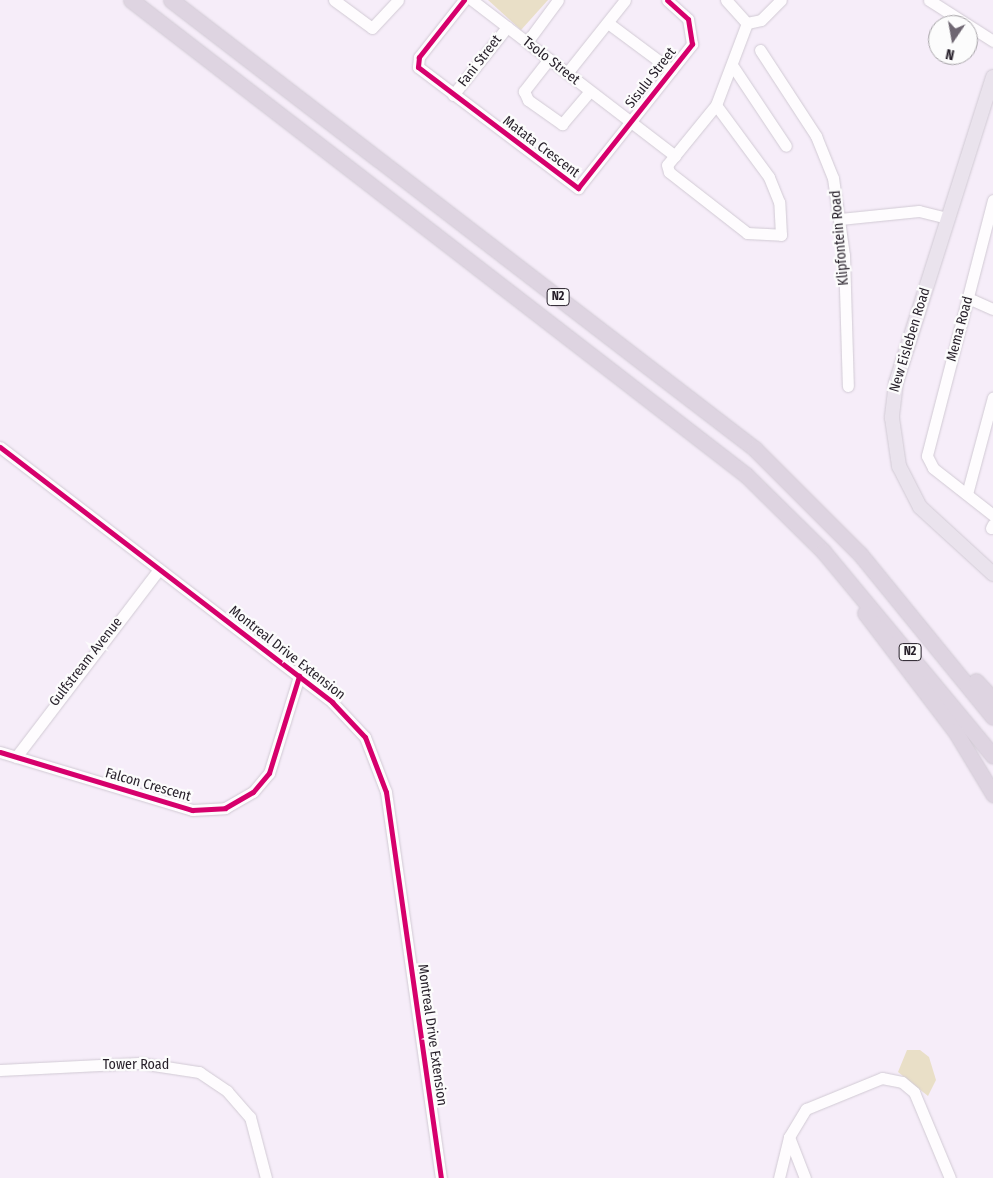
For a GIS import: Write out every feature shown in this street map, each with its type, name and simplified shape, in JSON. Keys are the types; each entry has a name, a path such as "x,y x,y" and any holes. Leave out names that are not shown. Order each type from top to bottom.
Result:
{"highway":[{"name":"N2","path":"131,0 679,420 746,475 823,551 993,756"},
{"name":"N2","path":"171,0 722,421 828,520 919,623 993,717"},
{"path":"823,551 831,574 950,723 993,794"},
{"path":"919,623 993,699"}],"main road":[{"name":"New Eisleben Road","path":"993,78 894,388 894,443 903,478 920,507 993,574"}],"street":[{"path":"334,0 372,28 398,0"},
{"name":"Matata Crescent","path":"464,0 417,62 419,69 576,188 583,186 631,122"},
{"name":"Tsolo Street","path":"472,0 674,156"},
{"path":"527,42 558,0"},
{"path":"567,73 625,0"},
{"name":"Sisulu Street","path":"631,122 692,44 693,32 684,13 667,0"},
{"path":"726,0 748,23"},
{"path":"748,23 761,20 781,0"},
{"path":"928,0 993,42"},
{"path":"608,23 672,70"},
{"path":"716,105 769,176 779,202 781,235 753,236 707,203 669,172 667,165 716,105 748,23"},
{"name":"Fani Street","path":"453,95 507,27"},
{"name":"Klipfontein Road","path":"760,50 816,136 833,178 840,219 848,386"},
{"path":"549,59 524,91 528,100 562,124 590,92"},
{"path":"732,64 786,146"},
{"name":"Mema Road","path":"967,494 933,468 927,456 993,200"},
{"path":"840,219 919,211 948,218"},
{"path":"968,298 993,309"},
{"path":"993,397 990,421 967,494 993,515"},
{"name":"Montreal Drive Extension","path":"0,447 299,676 352,720 381,772 441,1178"},
{"name":"Gulfstream Avenue","path":"16,757 159,569"},
{"name":"Falcon Crescent","path":"0,752 192,810 225,808 253,792 269,773 299,676"},
{"name":"Tower Road","path":"0,1070 140,1063 199,1072 227,1091 250,1117 266,1178"},
{"path":"779,1178 789,1137 799,1117 814,1103 868,1081 891,1079 910,1087 918,1098 950,1178"},
{"path":"789,1137 805,1178"}],"shaded area":[{"path":"488,0 548,0 521,30"},
{"path":"907,1050 920,1050 929,1057 936,1080 928,1096 898,1072"}],"cycle path":[{"path":"464,0 419,57 418,67 578,188 692,44 688,19 667,0"},
{"path":"0,447 332,702 365,737 386,792 441,1178"},
{"path":"0,752 192,810 225,808 253,792 269,773 299,676"}]}
